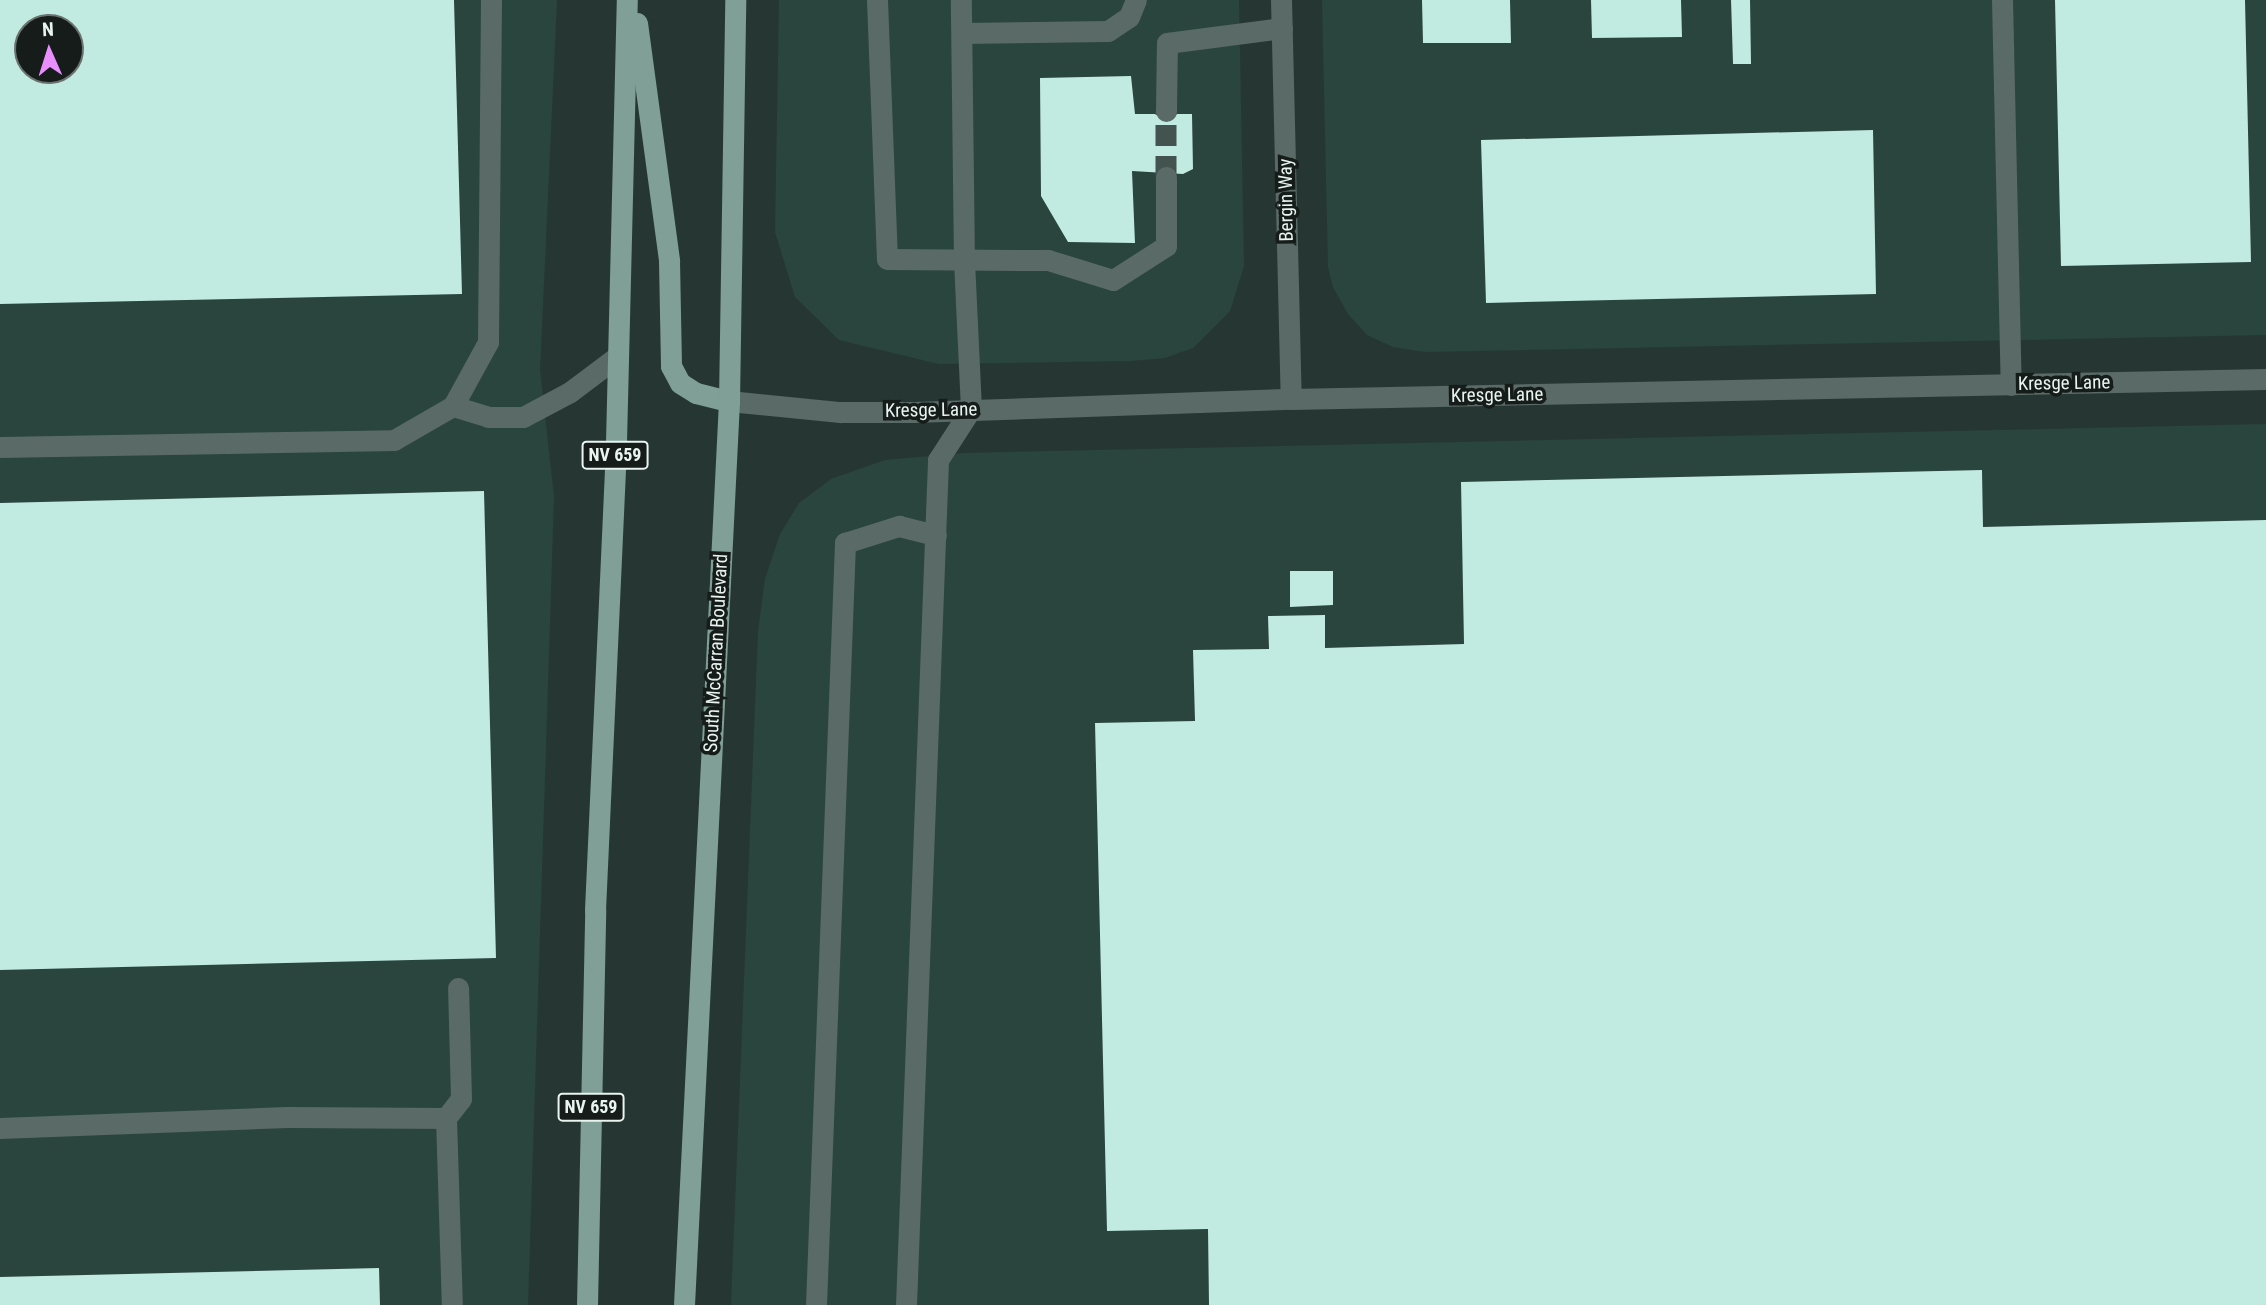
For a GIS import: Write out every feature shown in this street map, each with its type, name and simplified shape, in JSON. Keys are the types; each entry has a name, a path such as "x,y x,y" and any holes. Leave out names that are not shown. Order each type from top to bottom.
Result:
{"main road":[{"name":"NV 659","path":"587,1305 595,910 618,356 627,0"},
{"path":"634,0 669,261 671,366 680,383 696,393 729,401"},
{"name":"South McCarran Boulevard","path":"684,1305 729,401 735,0"}],"street":[{"path":"0,447 394,440 453,406 488,342 491,0"},
{"path":"877,0 887,259 964,262 1048,260 1113,280 1166,246 1166,177"},
{"path":"907,1297 938,460 971,410 964,262 961,0"},
{"path":"962,33 1108,32 1129,17 1136,0"},
{"name":"Bergin Way","path":"1281,0 1292,399"},
{"path":"2002,0 2011,384"},
{"path":"1166,111 1167,43 1282,28"},
{"path":"453,406 488,417 523,416 570,392 618,356"},
{"name":"Kresge Lane","path":"729,401 840,412 1292,399 2266,379"},
{"path":"816,1305 845,543 898,526 936,535"},
{"path":"452,1305 446,1118 461,1099 458,988"},
{"path":"0,1128 287,1117 446,1118"}],"shaded area":[{"path":"0,0 557,0 540,370 554,497 528,1305 0,1305"},
{"path":"779,0 1239,0 1244,266 1230,311 1193,348 1165,358 1131,361 939,364 839,340 795,297 775,232"},
{"path":"1322,0 2266,0 2266,335 1425,352 1393,347 1367,335 1348,314 1333,287 1328,267"},
{"path":"2266,424 2266,1305 731,1305 758,631 765,579 780,534 799,503 831,479 885,460 964,453"}],"building":[{"path":"0,0 454,0 462,294 0,304"},
{"path":"1422,0 1510,0 1511,43 1423,43"},
{"path":"1591,0 1681,0 1682,37 1592,38"},
{"path":"1731,0 1750,0 1751,64 1733,64"},
{"path":"2055,0 2245,0 2251,262 2061,266"},
{"path":"1131,76 1135,114 1192,114 1193,169 1183,174 1132,171 1135,243 1068,242 1041,196 1040,78"},
{"path":"1873,130 1876,294 1486,303 1481,140"},
{"path":"1982,470 1983,527 2266,520 2266,1305 1209,1305 1208,1229 1107,1231 1095,723 1195,721 1193,650 1269,649 1268,616 1325,615 1325,648 1464,644 1461,482"},
{"path":"484,491 496,958 0,970 0,503"},
{"path":"1290,571 1333,571 1333,605 1290,607"},
{"path":"379,1268 380,1305 0,1305 0,1277"}],"tunnel":[{"path":"1166,111 1166,177"}]}
